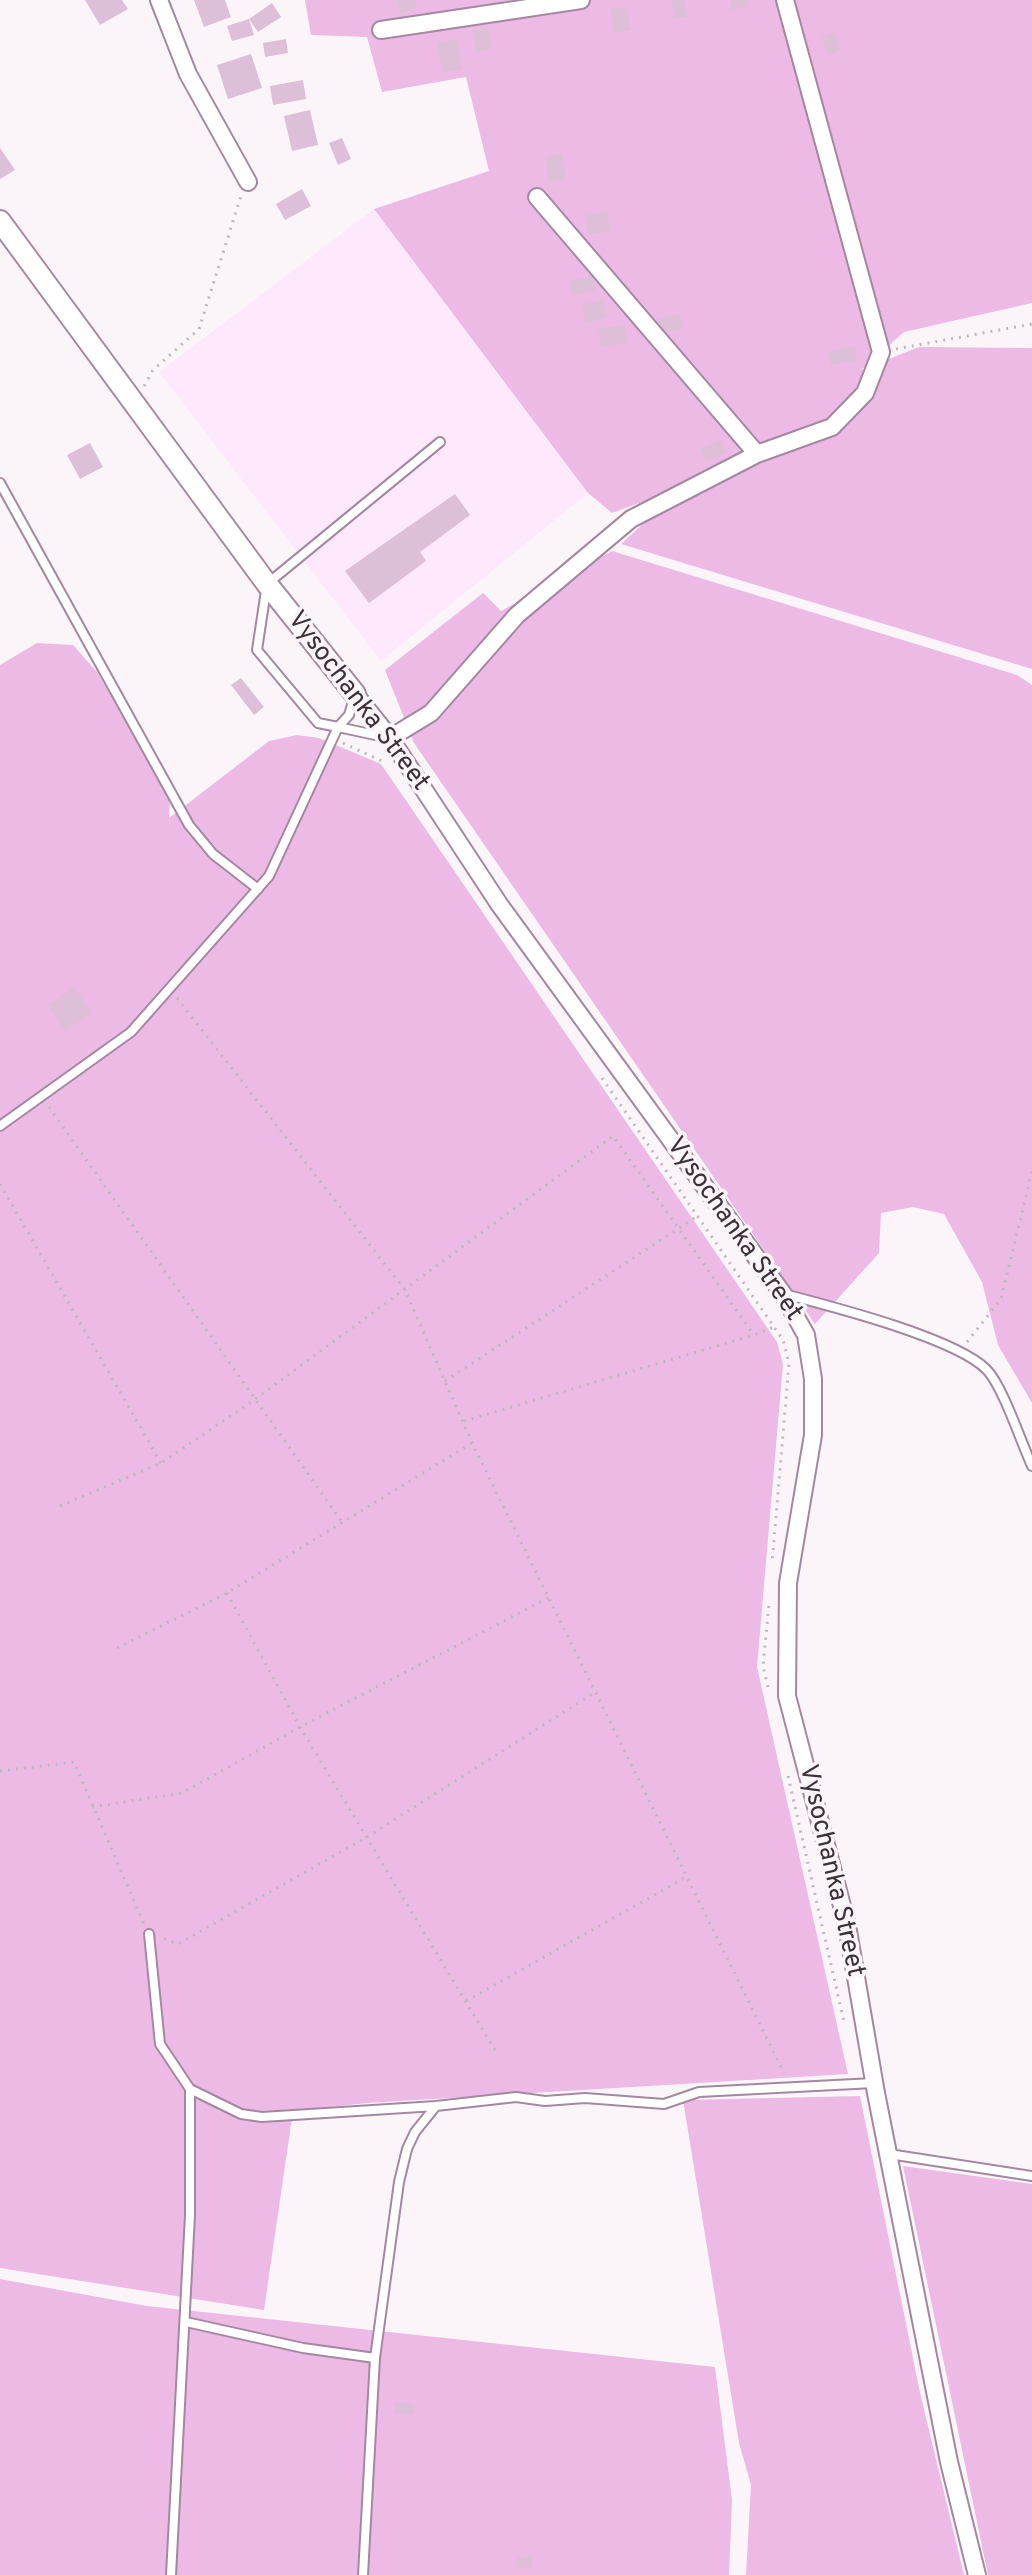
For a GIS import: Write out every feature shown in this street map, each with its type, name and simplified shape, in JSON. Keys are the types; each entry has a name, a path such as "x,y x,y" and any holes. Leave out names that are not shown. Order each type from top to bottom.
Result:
{"street":[{"path":"159,0 188,74 248,182"},
{"path":"381,30 581,0"},
{"path":"390,738 431,713 517,615 631,519 757,454 832,427 865,393 881,352 785,0"},
{"path":"537,197 757,454"},
{"name":"Vysochanka Street","path":"0,221 267,584 390,738 499,904 783,1294 806,1335 813,1379 813,1435 788,1583 787,1696 847,1925 888,2154 949,2462 977,2575"}],"lane":[{"path":"390,738 318,723 257,650 267,584 440,442"},
{"path":"0,483 189,825 213,854 258,889"},
{"path":"0,1126 131,1032 269,876 332,739 349,715 355,694"},
{"path":"783,1294 887,1325 959,1351 987,1371 1032,1466"},
{"path":"149,1934 160,2044 190,2089 241,2114 262,2117 436,2106 516,2097 545,2101 585,2098 664,2104 699,2092 875,2083"},
{"path":"171,2575 186,2322 190,2089"},
{"path":"363,2575 375,2358 399,2182 407,2149 415,2132 436,2106"},
{"path":"888,2154 1032,2176"},
{"path":"186,2322 303,2348 375,2358"}],"path":[{"path":"135,402 153,370 199,329 237,203 248,182"},
{"path":"881,352 1032,324"},
{"path":"332,739 384,762"},
{"path":"170,989 405,1290 472,1443 791,2087"},
{"path":"599,1074 783,1340 789,1363 771,1575"},
{"path":"43,1097 342,1522"},
{"path":"60,1506 161,1463 254,1400 613,1136 754,1335"},
{"path":"959,1351 1001,1299 1032,1171"},
{"path":"0,1184 161,1463"},
{"path":"445,1381 697,1216"},
{"path":"463,1421 774,1327"},
{"path":"117,1648 227,1593 472,1443"},
{"path":"770,1590 763,1666 770,1697"},
{"path":"227,1593 300,1727 498,2055"},
{"path":"92,1807 182,1793 300,1727 550,1597"},
{"path":"0,1771 74,1762 149,1934 178,1944 367,1837 597,1691"},
{"path":"788,1775 844,2022"},
{"path":"466,2001 688,1876"}],"shaded area":[{"path":"305,0 1032,0 1032,303 904,332 861,370 919,347 1032,348 1032,669 621,544 659,509 751,462 612,513 588,493 374,209 489,171 466,77 382,92 367,37 311,35"},
{"path":"374,209 588,493 381,661 159,372"},
{"path":"612,551 1017,675 1032,685 1032,1403 998,1345 982,1282 944,1214 913,1207 881,1213 879,1253 815,1324 414,743 385,670 483,593 501,611"},
{"path":"37,643 73,645 97,672 170,799 169,818 269,741 297,735 319,738 381,764 777,1342 783,1364 757,1667 848,2074 367,2103 293,2111 264,2310 0,2268 0,665"},
{"path":"860,2096 920,2393 964,2575 746,2575 751,2485 739,2443 683,2100"},
{"path":"903,2166 1032,2184 1032,2575 988,2575"},
{"path":"0,2279 147,2306 715,2367 732,2500 729,2575 0,2575"}],"building":[{"path":"85,0 122,0 128,9 100,25"},
{"path":"194,0 225,0 231,17 204,27"},
{"path":"397,0 415,0 417,8 401,13"},
{"path":"671,0 685,0 688,17 674,19"},
{"path":"730,0 747,0 748,6 732,10"},
{"path":"272,3 281,17 258,32 249,19"},
{"path":"626,6 631,30 615,33 610,10"},
{"path":"249,19 254,35 232,41 227,26"},
{"path":"487,27 492,49 477,52 472,31"},
{"path":"835,32 841,50 828,55 822,37"},
{"path":"286,39 288,53 265,57 263,43"},
{"path":"457,39 462,69 442,72 437,43"},
{"path":"251,54 262,88 228,99 217,65"},
{"path":"303,80 306,99 273,105 270,86"},
{"path":"310,110 318,145 292,151 284,116"},
{"path":"342,138 351,159 338,165 329,143"},
{"path":"0,148 15,170 0,179"},
{"path":"562,154 566,179 549,182 545,157"},
{"path":"302,189 311,206 285,220 276,204"},
{"path":"607,211 610,230 588,235 584,216"},
{"path":"593,277 596,291 572,295 569,281"},
{"path":"604,299 608,317 586,323 582,305"},
{"path":"680,314 683,329 660,334 657,319"},
{"path":"625,325 627,343 601,346 599,328"},
{"path":"855,346 857,360 831,365 829,351"},
{"path":"721,440 726,453 706,461 701,448"},
{"path":"90,443 103,467 80,479 67,455"},
{"path":"455,494 470,515 420,552 426,561 369,603 345,571"},
{"path":"241,678 264,707 254,715 231,685"},
{"path":"74,987 92,1013 65,1031 48,1005"},
{"path":"395,2402 415,2404 414,2414 394,2413"},
{"path":"517,2557 532,2557 532,2568 516,2567"}]}
